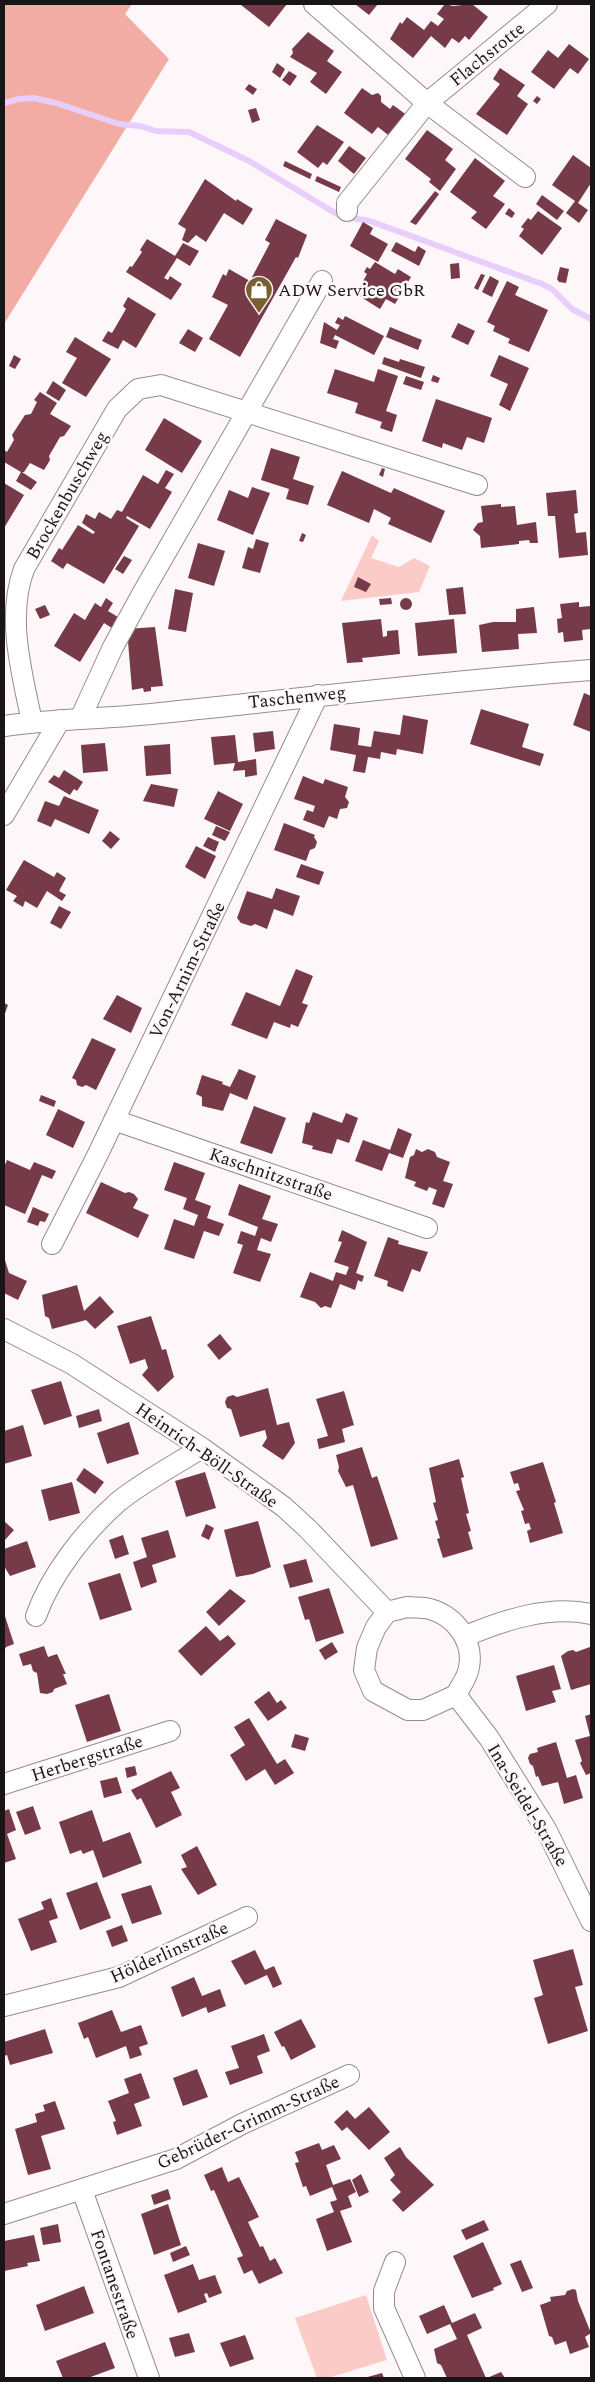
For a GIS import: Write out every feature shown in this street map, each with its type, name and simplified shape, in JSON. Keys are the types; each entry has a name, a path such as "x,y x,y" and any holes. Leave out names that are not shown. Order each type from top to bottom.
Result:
{"street":[{"path":"314,4 427,103 525,177"},
{"name":"Flachsrotte","path":"347,211 348,203 427,103 547,4"},
{"path":"4,816 70,720 245,412 322,281"},
{"name":"Brockenbuschweg","path":"32,722 18,653 16,607 18,586 24,570 117,409 138,389 161,385 477,485"},
{"name":"Taschenweg","path":"4,726 32,722 150,714 318,695 591,670"},
{"name":"Von-Arnim-Straße","path":"52,1244 114,1120 318,695"},
{"name":"Kaschnitzstraße","path":"114,1120 427,1228"},
{"name":"Heinrich-Böll-Straße","path":"4,1329 72,1364 202,1448 288,1511 387,1612"},
{"path":"36,1616 44,1592 70,1554 119,1502 202,1448"},
{"path":"407,1607 430,1609 451,1619 466,1636 470,1652 469,1668 456,1695 423,1710 408,1710 373,1691 364,1670 367,1648 376,1627 387,1612 407,1607"},
{"path":"466,1636 495,1623 518,1617 577,1611 591,1614"},
{"name":"Ina-Seidel-Straße","path":"456,1695 489,1738 546,1829 591,1921"},
{"name":"Herbergstraße","path":"4,1784 170,1732"},
{"name":"Hölderlinstraße","path":"4,2006 119,1977 247,1917"},
{"name":"Gebrüder-Grimm-Straße","path":"4,2214 176,2159 242,2124 349,2075"},
{"name":"Fontanestraße","path":"82,2190 149,2378"},
{"path":"395,2262 384,2291 384,2308 415,2378"}],"shaded area":[{"path":"4,4 132,4 125,14 169,59 4,324"},
{"path":"372,535 379,541 371,558 399,567 414,558 430,566 419,592 341,601"},
{"path":"366,2295 387,2360 328,2378 317,2378 295,2318"}],"building":[{"path":"287,4 269,27 241,5"},
{"path":"355,4 378,4 369,15"},
{"path":"445,4 453,6 472,4 488,17 469,40 465,36 459,43 452,38 445,48 431,36 413,58 390,39 400,22 402,24 407,17 424,30 431,21 438,26 444,19 437,14"},
{"path":"308,32 334,51 327,61 342,72 326,94 310,82 317,73 290,57 293,53 292,49"},
{"path":"569,44 589,59 578,74 570,68 554,89 531,72 548,50 558,58"},
{"path":"277,63 285,69 280,78 272,72"},
{"path":"500,68 525,85 517,96 528,104 507,135 476,114 500,84 493,79"},
{"path":"289,71 297,76 290,86 282,80"},
{"path":"249,84 257,89 253,95 245,89"},
{"path":"362,88 372,95 378,93 381,96 381,102 390,109 393,105 408,116 392,138 378,127 372,134 344,113"},
{"path":"537,96 541,99 537,104 533,101"},
{"path":"256,108 260,120 252,123 248,110"},
{"path":"317,125 344,142 327,165 323,162 318,168 297,152"},
{"path":"427,130 453,149 445,160 456,169 440,191 429,182 431,179 405,159"},
{"path":"349,146 366,158 354,174 338,161"},
{"path":"573,155 591,168 591,183 578,203 588,210 579,223 566,213 575,201 552,185"},
{"path":"475,158 505,181 493,196 505,204 486,229 471,218 477,212 450,192"},
{"path":"285,161 312,174 310,179 283,166"},
{"path":"317,176 341,187 339,192 315,181"},
{"path":"205,179 236,201 237,199 253,209 243,225 224,213 206,242 196,235 188,243 182,240 186,229 178,224"},
{"path":"435,191 439,194 416,225 410,222"},
{"path":"542,195 564,211 557,220 536,204"},
{"path":"509,208 515,213 512,218 505,214"},
{"path":"538,211 562,228 542,255 519,236 524,229 521,227 528,218 531,220"},
{"path":"276,219 307,235 298,258 296,257 240,357 209,339 228,305 212,297 223,274 226,276 229,269 250,281 270,243 265,240"},
{"path":"363,222 373,228 370,234 388,244 378,262 350,246"},
{"path":"147,239 175,256 183,243 199,251 190,266 177,258 164,278 168,280 170,276 182,284 171,300 126,272 130,266 132,267 142,252 140,250"},
{"path":"396,242 415,252 418,246 426,251 419,266 391,251"},
{"path":"375,262 395,274 398,269 411,277 395,304 386,299 380,309 356,294 367,274 364,272 367,267 370,269"},
{"path":"459,263 460,278 451,279 450,264"},
{"path":"560,267 569,269 566,283 559,282 557,279"},
{"path":"481,274 485,275 478,290 474,288"},
{"path":"490,276 499,281 492,297 482,292"},
{"path":"507,281 519,287 515,295 548,310 529,352 508,343 510,339 493,331 495,326 487,322"},
{"path":"128,297 156,314 136,348 123,340 118,349 102,341 108,331 112,333 126,309 123,306"},
{"path":"345,316 384,336 374,355 335,335 333,339 339,341 336,349 320,343 324,322 337,330 340,325 335,323 338,317 343,320"},
{"path":"458,323 475,331 468,345 451,337"},
{"path":"390,327 422,340 418,350 386,337"},
{"path":"188,329 203,338 195,352 179,343"},
{"path":"75,337 111,359 86,397 62,383 77,358 66,352"},
{"path":"14,355 21,359 15,369 9,366"},
{"path":"499,355 529,368 510,411 499,405 508,384 490,376"},
{"path":"384,357 399,362 400,359 425,367 421,378 382,364"},
{"path":"335,369 374,382 378,369 398,376 386,411 397,415 392,432 380,428 382,422 355,413 358,403 327,393"},
{"path":"433,375 440,378 438,383 431,381"},
{"path":"406,376 424,382 421,390 403,384"},
{"path":"53,381 66,390 59,401 46,393"},
{"path":"40,392 57,403 50,414 71,426 64,436 60,437 49,456 50,460 44,470 30,463 22,472 37,482 31,490 16,481 21,472 4,462 4,450 7,452 14,440 12,435 25,415 31,414 37,402 34,400"},
{"path":"436,399 492,418 484,443 467,437 462,450 443,443 442,448 422,441"},
{"path":"164,418 202,441 182,473 145,450"},
{"path":"271,448 300,457 293,479 314,486 308,505 286,499 289,489 261,480"},
{"path":"382,468 385,469 383,477 379,475"},
{"path":"166,470 174,474 165,488 172,492 150,529 127,516 126,518 139,526 104,584 67,563 63,569 51,561 59,548 62,550 78,525 93,534 95,532 82,523 86,514 95,519 99,512 111,519 117,510 122,512 143,475 158,484"},
{"path":"342,471 391,493 394,488 445,511 431,543 388,524 391,518 374,509 369,523 327,505"},
{"path":"4,483 24,495 4,528"},
{"path":"252,487 270,493 253,535 217,520 229,490 248,498"},
{"path":"576,490 578,513 574,514 576,533 586,532 588,555 559,558 555,516 548,516 546,493"},
{"path":"501,504 501,507 515,506 517,525 536,522 538,543 530,543 529,540 519,541 519,544 481,548 480,536 473,530 478,523 483,522 481,506"},
{"path":"302,533 306,535 303,542 299,541"},
{"path":"256,539 269,543 260,573 242,568 248,547 253,549"},
{"path":"198,543 225,551 214,586 188,578"},
{"path":"124,556 132,560 123,574 115,569"},
{"path":"358,577 371,584 366,592 354,587"},
{"path":"463,587 466,614 449,615 446,589"},
{"path":"175,589 193,593 186,632 168,629"},
{"path":"106,598 113,603 108,611 118,617 112,628 104,623 80,662 54,646 74,613 85,620 95,603 101,607"},
{"path":"391,598 392,604 380,605 379,599"},
{"path":"406,598 412,604 406,610 400,604"},
{"path":"579,602 579,607 591,606 591,629 582,630 583,640 564,642 563,632 558,633 557,619 562,618 560,604"},
{"path":"45,605 50,615 40,619 35,609"},
{"path":"534,607 537,633 518,634 519,649 482,652 479,625 493,622 516,622 516,609"},
{"path":"381,619 383,637 387,636 387,631 398,630 400,654 362,658 363,662 347,663 342,623"},
{"path":"454,619 457,653 418,656 415,623"},
{"path":"155,627 163,686 151,687 151,691 144,692 143,688 132,690 127,629"},
{"path":"584,693 591,696 591,732 573,725"},
{"path":"481,709 529,724 522,747 544,754 540,766 470,744"},
{"path":"403,715 428,720 423,754 397,749 396,755 381,752 380,759 368,757 365,773 353,771 356,755 330,750 334,724 360,728 358,745 371,747 374,731 400,735"},
{"path":"273,731 275,749 255,752 253,733"},
{"path":"235,735 238,762 256,759 257,775 245,777 245,770 233,771 235,763 214,765 211,737"},
{"path":"105,743 108,771 83,773 81,745"},
{"path":"170,744 171,774 146,776 144,746"},
{"path":"64,770 83,782 77,791 74,789 70,795 48,782 54,775 59,778"},
{"path":"303,776 323,784 325,779 348,787 345,797 349,802 347,808 340,809 337,819 329,816 324,828 303,820 307,810 313,812 315,806 294,799"},
{"path":"151,784 178,789 174,807 143,801"},
{"path":"218,791 243,804 230,831 204,819"},
{"path":"64,796 99,810 89,834 55,819 51,827 37,821 45,801 59,806"},
{"path":"284,823 315,835 314,837 317,842 315,848 310,850 306,861 274,850"},
{"path":"216,826 230,832 225,841 212,835"},
{"path":"110,831 120,839 111,849 102,841"},
{"path":"208,837 219,842 215,852 203,846"},
{"path":"196,846 216,856 205,879 185,867"},
{"path":"24,860 54,877 57,872 66,878 59,891 66,895 62,901 47,891 37,908 25,901 23,907 13,901 17,896 6,890"},
{"path":"301,864 324,872 319,885 296,877"},
{"path":"276,888 300,896 293,916 274,909 267,929 255,924 251,926 241,923 237,918 247,891 272,899"},
{"path":"59,906 71,912 61,929 50,923"},
{"path":"296,969 313,976 302,1003 308,1005 298,1027 291,1024 290,1028 274,1022 267,1039 231,1025 246,992 280,1006"},
{"path":"117,995 142,1008 131,1033 103,1019"},
{"path":"4,1003 8,1005 4,1016"},
{"path":"92,1038 116,1049 96,1090 86,1085 82,1087 77,1085 76,1080 72,1078"},
{"path":"239,1069 256,1076 247,1100 230,1093 223,1111 202,1106 202,1097 196,1094 202,1075 223,1082 222,1084 230,1087"},
{"path":"41,1095 56,1101 54,1107 39,1101"},
{"path":"254,1106 286,1118 272,1154 240,1143"},
{"path":"58,1109 85,1122 73,1148 46,1135"},
{"path":"313,1112 342,1123 346,1113 358,1118 349,1143 337,1139 332,1154 312,1149 313,1146 302,1143 306,1122 309,1123"},
{"path":"398,1128 412,1134 403,1158 389,1153 382,1171 355,1161 363,1140 390,1150"},
{"path":"416,1149 422,1152 428,1149 435,1152 437,1157 450,1162 443,1181 453,1184 444,1208 432,1204 437,1190 429,1187 427,1191 414,1186 416,1182 405,1178 410,1157 414,1155"},
{"path":"7,1160 30,1170 34,1162 56,1171 52,1179 42,1175 25,1214 4,1205 4,1167"},
{"path":"174,1162 205,1173 195,1200 211,1206 207,1218 224,1224 219,1236 204,1231 194,1259 164,1249 174,1219 194,1226 198,1215 183,1209 187,1198 164,1190"},
{"path":"101,1182 125,1193 134,1194 138,1199 133,1208 149,1215 138,1238 86,1213"},
{"path":"239,1184 271,1196 262,1219 278,1224 271,1242 261,1238 257,1250 271,1254 260,1282 233,1273 243,1245 237,1243 241,1231 255,1236 258,1227 228,1215"},
{"path":"33,1207 49,1214 45,1222 40,1221 38,1226 27,1222"},
{"path":"342,1230 367,1242 356,1273 364,1276 362,1282 358,1280 355,1290 340,1284 331,1308 325,1306 321,1308 315,1302 300,1297 310,1272 333,1281 336,1272 346,1275 349,1267 334,1262 342,1242 338,1241"},
{"path":"388,1237 399,1241 398,1244 428,1252 420,1272 412,1269 403,1292 387,1286 388,1281 374,1276"},
{"path":"4,1257 9,1273 27,1281 18,1300 4,1293"},
{"path":"77,1285 84,1311 100,1296 114,1312 95,1329 86,1320 52,1329 49,1318 45,1316 42,1295"},
{"path":"151,1316 162,1350 166,1349 174,1377 158,1392 142,1375 148,1368 145,1359 130,1364 117,1326"},
{"path":"220,1334 232,1349 219,1360 207,1345"},
{"path":"61,1381 72,1416 44,1425 31,1390"},
{"path":"268,1388 277,1425 289,1422 295,1443 283,1460 262,1446 267,1438 265,1430 240,1437 231,1409 227,1408 225,1402 227,1397 233,1395 237,1397"},
{"path":"344,1391 354,1425 342,1429 345,1442 319,1449 317,1439 328,1436 316,1399"},
{"path":"99,1409 102,1421 79,1428 76,1416"},
{"path":"129,1422 139,1454 107,1464 97,1433"},
{"path":"23,1425 32,1456 4,1464 4,1431"},
{"path":"362,1447 372,1478 377,1476 398,1539 371,1547 353,1485 346,1487 338,1471 336,1455"},
{"path":"459,1459 464,1477 461,1478 469,1513 466,1514 471,1531 468,1532 473,1549 443,1558 437,1539 440,1538 435,1521 438,1520 433,1503 436,1502 429,1468"},
{"path":"543,1462 556,1502 554,1503 563,1533 530,1543 527,1531 531,1529 529,1523 525,1524 521,1511 524,1510 516,1491 520,1490 518,1483 514,1484 510,1472"},
{"path":"84,1468 104,1482 95,1494 76,1480"},
{"path":"205,1472 216,1508 186,1517 175,1481"},
{"path":"72,1482 80,1513 49,1521 41,1490"},
{"path":"4,1521 14,1530 4,1541"},
{"path":"258,1521 271,1567 253,1574 236,1577 224,1530"},
{"path":"206,1524 214,1528 209,1540 201,1536"},
{"path":"168,1530 176,1557 152,1565 157,1582 141,1588 133,1562 147,1557 141,1538"},
{"path":"123,1535 129,1554 115,1559 109,1540"},
{"path":"27,1541 36,1567 10,1576 4,1566 4,1549"},
{"path":"306,1559 313,1582 290,1588 283,1565"},
{"path":"120,1573 132,1610 100,1620 88,1583"},
{"path":"329,1588 344,1633 316,1642 309,1619 305,1620 298,1597"},
{"path":"230,1589 246,1601 219,1626 206,1612"},
{"path":"4,1613 14,1644 6,1647 4,1651"},
{"path":"206,1626 220,1641 228,1635 236,1644 201,1676 178,1651"},
{"path":"332,1642 338,1652 325,1660 319,1650"},
{"path":"44,1646 48,1657 57,1654 66,1674 63,1674 67,1684 47,1694 40,1693 37,1673 33,1671 31,1664 23,1666 19,1654"},
{"path":"590,1647 591,1684 571,1690 561,1656 568,1651 573,1650 576,1652"},
{"path":"554,1665 561,1689 552,1691 556,1702 526,1711 516,1676"},
{"path":"269,1691 277,1703 281,1700 287,1708 268,1721 254,1702"},
{"path":"109,1694 121,1731 87,1742 75,1705"},
{"path":"591,1714 591,1773 586,1775 580,1763 582,1761 575,1740 590,1736 585,1716"},
{"path":"249,1718 277,1764 285,1759 294,1773 275,1785 265,1769 246,1781 230,1755 245,1745 234,1727"},
{"path":"295,1734 309,1738 305,1751 291,1747"},
{"path":"556,1742 567,1778 576,1775 583,1798 564,1804 558,1782 542,1786 528,1758 530,1754 538,1752 537,1748"},
{"path":"135,1766 137,1775 127,1778 125,1768"},
{"path":"171,1771 180,1788 171,1792 182,1815 156,1828 141,1798 137,1800 131,1790"},
{"path":"117,1777 122,1793 104,1798 100,1781"},
{"path":"33,1806 41,1829 25,1835 16,1812"},
{"path":"9,1809 16,1830 7,1834 16,1859 4,1863 4,1811"},
{"path":"92,1810 103,1842 130,1832 142,1863 103,1878 93,1850 83,1854 81,1850 70,1854 59,1822"},
{"path":"197,1846 217,1885 198,1895 181,1869 187,1867 181,1855"},
{"path":"97,1882 111,1918 80,1930 66,1893"},
{"path":"151,1885 162,1914 132,1924 121,1894"},
{"path":"51,1898 58,1918 49,1921 57,1942 31,1951 18,1919 44,1909 41,1902"},
{"path":"122,1925 128,1941 112,1947 106,1931"},
{"path":"573,1949 583,1985 575,1987 588,2031 548,2044 534,1998 543,1995 533,1960"},
{"path":"255,1950 265,1970 274,1966 282,1984 273,1988 267,1975 245,1985 231,1961"},
{"path":"194,1977 202,1996 220,1989 226,2006 208,2013 206,2007 182,2017 171,1987"},
{"path":"112,2010 121,2032 141,2025 148,2044 139,2047 142,2055 130,2059 126,2046 96,2058 88,2037 84,2039 78,2023"},
{"path":"301,2019 316,2047 291,2060 274,2032"},
{"path":"45,2029 53,2053 10,2065 7,2055 4,2056 4,2042"},
{"path":"264,2034 270,2051 257,2056 263,2073 230,2085 225,2072 239,2068 231,2046"},
{"path":"197,2069 208,2097 183,2106 173,2078"},
{"path":"141,2073 150,2098 134,2104 142,2126 117,2135 113,2122 116,2121 108,2101 129,2093 124,2079"},
{"path":"55,2101 65,2129 41,2136 51,2169 28,2175 15,2129 37,2122 35,2114 45,2111 43,2105"},
{"path":"369,2107 390,2132 369,2150 347,2127 342,2131 334,2122 347,2110 355,2119"},
{"path":"319,2143 322,2150 334,2145 341,2159 326,2165 333,2185 350,2179 356,2192 348,2196 352,2207 340,2211 352,2242 327,2251 316,2219 334,2212 330,2202 337,2200 332,2187 310,2196 306,2186 303,2187 295,2163 299,2162 295,2152"},
{"path":"400,2147 406,2157 434,2185 403,2212 392,2200 401,2192 390,2180 395,2175 384,2158"},
{"path":"222,2167 228,2182 239,2177 259,2217 248,2222 260,2247 263,2246 270,2261 275,2258 283,2273 259,2284 252,2270 244,2274 237,2258 243,2256 214,2190 211,2191 204,2175"},
{"path":"361,2174 369,2192 359,2197 352,2180"},
{"path":"168,2189 171,2199 154,2205 151,2195"},
{"path":"168,2204 181,2245 154,2255 141,2214"},
{"path":"484,2220 489,2230 466,2240 461,2230"},
{"path":"58,2224 61,2242 43,2245 40,2228"},
{"path":"34,2235 40,2261 27,2263 28,2266 4,2271 4,2241"},
{"path":"483,2242 502,2284 493,2288 494,2290 472,2298 453,2256"},
{"path":"186,2246 190,2255 173,2262 170,2253"},
{"path":"521,2260 533,2288 522,2292 510,2264"},
{"path":"193,2264 199,2280 215,2275 222,2293 209,2298 207,2293 204,2294 207,2302 178,2313 164,2275"},
{"path":"84,2286 94,2313 45,2331 36,2305"},
{"path":"576,2290 578,2301 591,2333 585,2337 589,2347 570,2354 566,2341 555,2345 552,2337 549,2336 540,2305 551,2301 550,2297 565,2295 567,2291"},
{"path":"444,2305 452,2323 475,2313 482,2328 467,2335 486,2378 447,2378 441,2365 437,2363 434,2349 457,2339 450,2324 427,2334 419,2316"},
{"path":"189,2333 195,2352 175,2357 169,2338"},
{"path":"245,2335 254,2359 230,2367 220,2343"},
{"path":"105,2342 115,2368 88,2378 63,2378 56,2361"},
{"path":"501,2372 505,2378 487,2378"},
{"path":"382,2373 384,2378 364,2378"}],"waterway":[{"path":"4,103 34,98 56,103 119,124 140,126 156,131 189,132 249,161 340,216 370,221 542,284 552,289 572,309 591,319"}],"place":[{"name":"ADW Service GbR","path":"259,314"}]}
